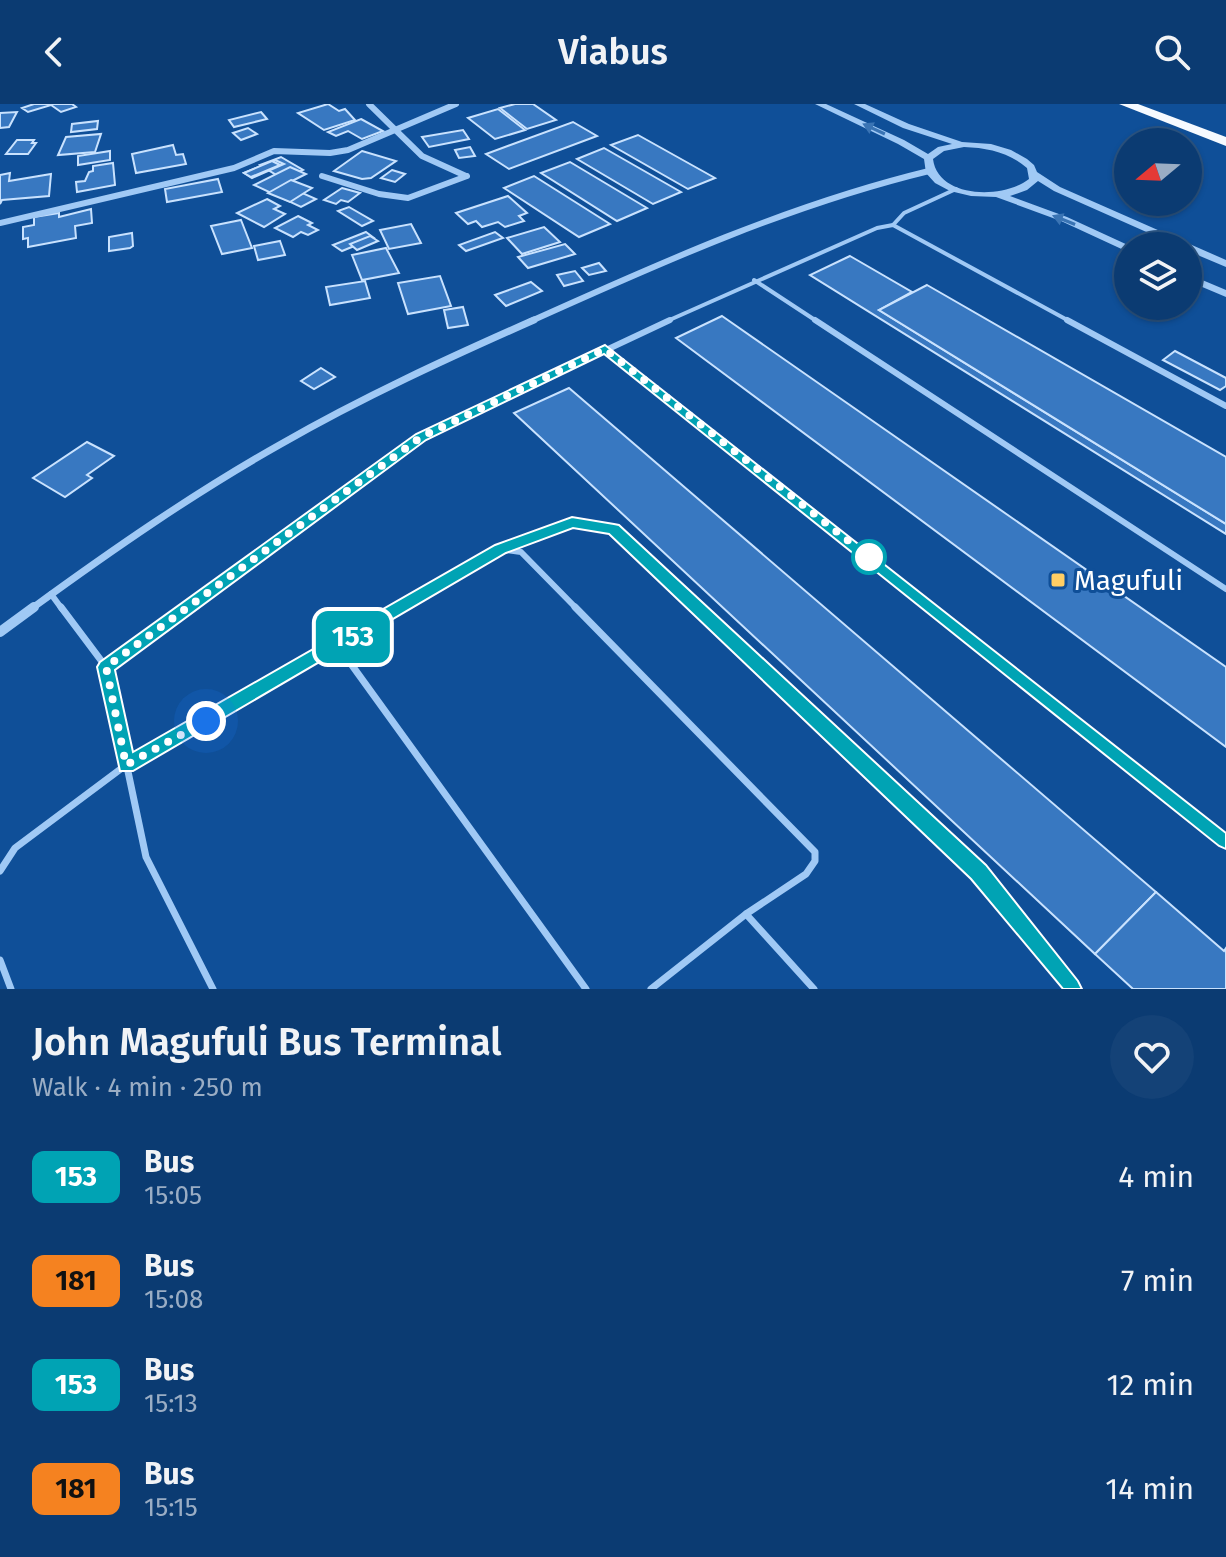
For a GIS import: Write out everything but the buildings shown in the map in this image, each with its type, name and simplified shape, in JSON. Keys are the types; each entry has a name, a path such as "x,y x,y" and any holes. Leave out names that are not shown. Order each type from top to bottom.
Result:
{"highway":[{"path":"1126,104 1226,142"}],"street":[{"path":"322,176 395,198 417,196 467,176 428,162 394,133 369,104"},
{"path":"0,223 234,168 268,153 332,153 394,133 416,118 456,104"},
{"path":"819,104 928,158"},
{"path":"858,104 906,126 964,144 991,147 1015,155 1057,189 1155,232"},
{"path":"928,158 941,149 964,144"},
{"path":"928,158 929,171"},
{"path":"0,632 51,594 280,444 397,381 737,232 873,183 929,171 956,189 998,195 1064,219 1114,242"},
{"path":"998,195 1030,186 1035,174"},
{"path":"1202,253 1226,264"},
{"path":"1202,283 1226,294"}],"lane":[{"path":"106,667 421,437 754,280 877,228 893,225 904,213 956,189"},
{"path":"893,225 1226,406"},
{"path":"754,280 1226,589"},
{"path":"605,349 1226,839"},
{"path":"0,871 15,848 126,765 338,646 500,549 572,522 614,529 979,872 1071,989"},
{"path":"509,548 521,552 815,852 815,861 806,874 746,914 651,989"},
{"path":"51,594 106,667 146,857 213,989"},
{"path":"338,646 586,989"},
{"path":"746,914 814,989"},
{"path":"0,960 11,989"}],"bus line":[{"name":"153","path":"1071,989 979,872 614,529 572,522 500,549 338,646 126,765 106,667 421,437 605,349 1226,839"}],"place":[{"name":"Magufuli","path":"1058,580"}],"route":[{"path":"206,721 126,765 106,667 421,437 605,349 879,565 869,557"}]}
